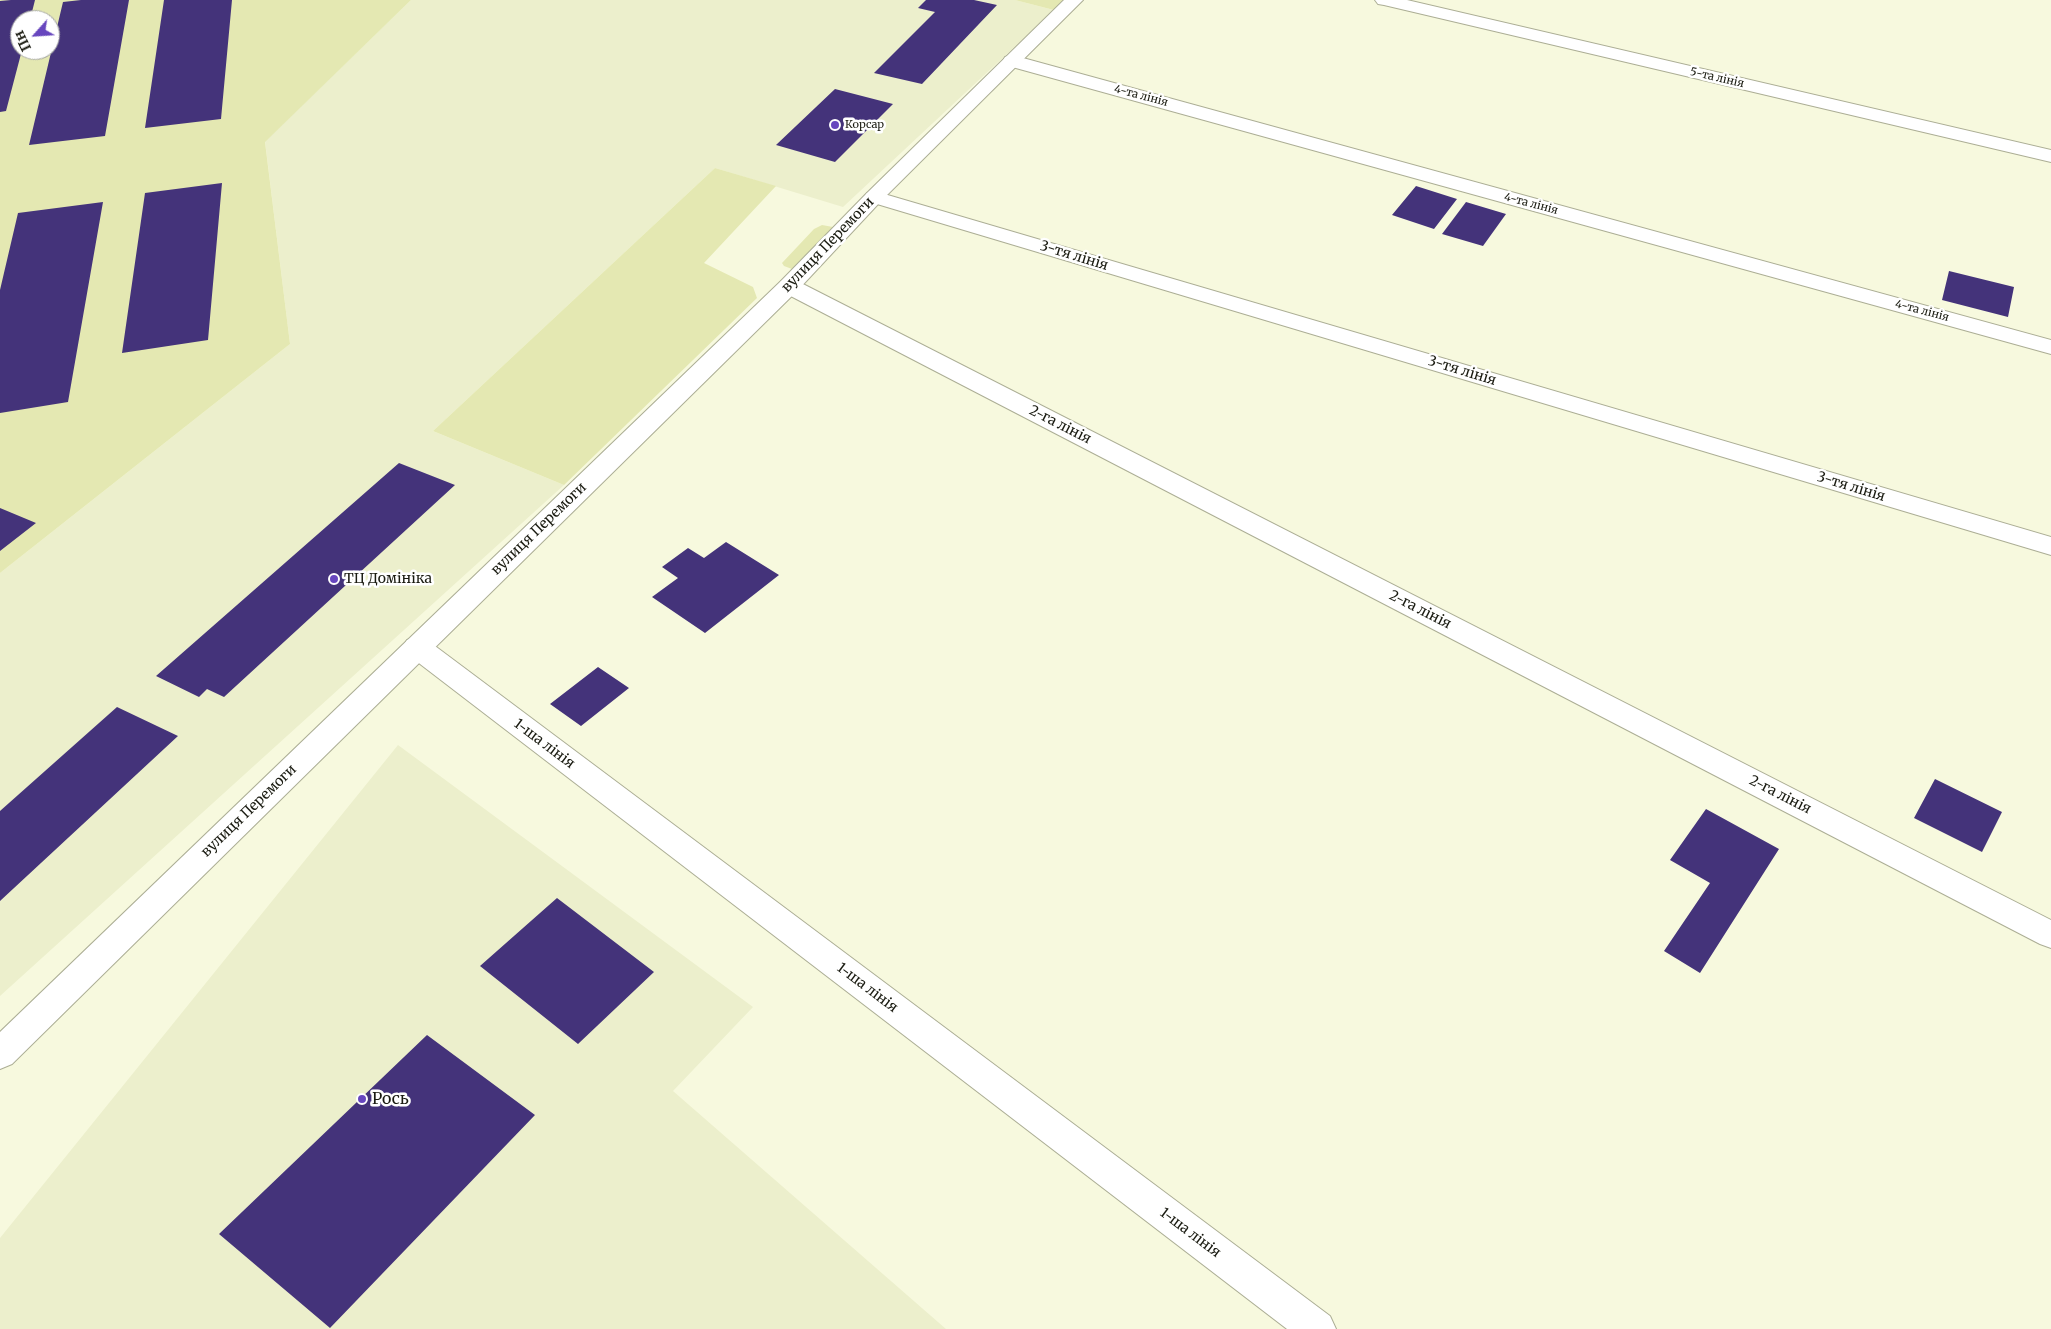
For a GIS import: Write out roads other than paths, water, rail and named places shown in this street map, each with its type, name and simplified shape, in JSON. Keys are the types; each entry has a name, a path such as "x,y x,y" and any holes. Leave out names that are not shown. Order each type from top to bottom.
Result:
{"street":[{"name":"вулиця Перемоги","path":"0,1054 789,286 874,196 1074,0"},
{"name":"5-та лінія","path":"1384,0 2051,156"},
{"name":"4-та лінія","path":"1012,61 2051,346"},
{"name":"3-тя лінія","path":"874,196 2051,546"},
{"name":"2-га лінія","path":"789,286 2051,934"},
{"name":"1-ша лінія","path":"417,647 1317,1329"}],"place":[{"name":"Корсар","path":"835,125"},
{"name":"ТЦ Домініка","path":"334,579"},
{"name":"Рось","path":"362,1099"}]}
